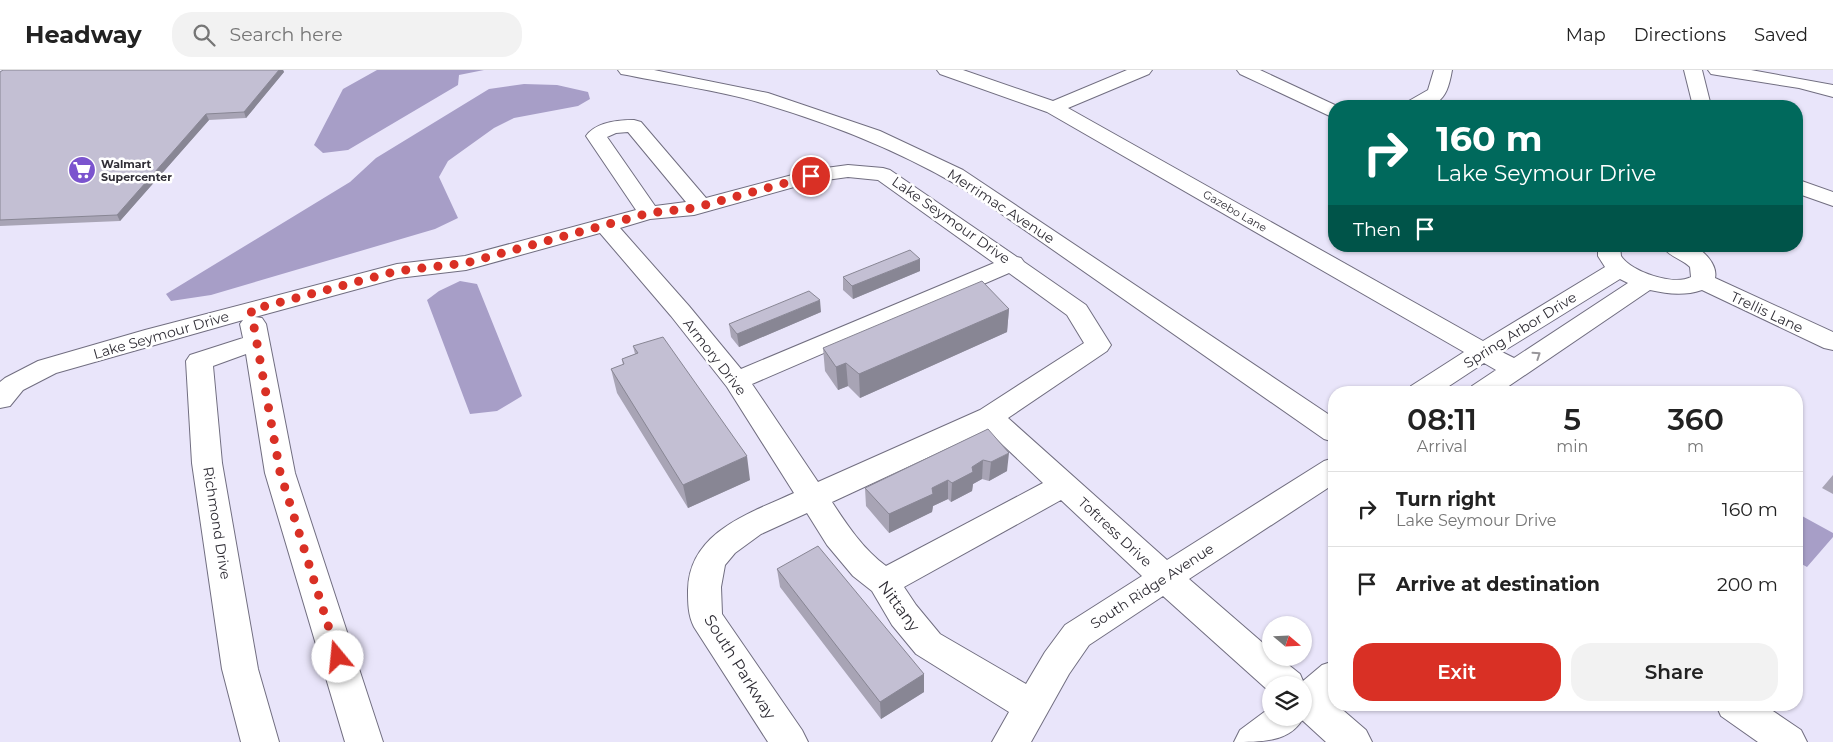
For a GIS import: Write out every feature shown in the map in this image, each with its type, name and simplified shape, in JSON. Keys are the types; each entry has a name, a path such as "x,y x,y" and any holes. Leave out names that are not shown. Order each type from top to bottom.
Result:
{"street":[{"name":"Merrimac Avenue","path":"627,70 652,72 761,97 872,135 956,174 991,196 1328,428"},
{"name":"Gazebo Lane","path":"946,70 1054,108 1515,370"},
{"path":"1054,108 1074,97 1144,70"},
{"path":"1246,70 1328,109"},
{"path":"1430,100 1438,93 1443,70"},
{"path":"1693,70 1700,100"},
{"path":"1717,70 1799,83 1833,91"},
{"path":"649,213 600,144 596,136 600,132 618,127 634,126 701,206"},
{"name":"Lake Seymour Drive","path":"0,399 14,384 47,367 397,271 466,263 649,213 701,206 811,176 848,171 883,174 1078,310 1098,345 990,416 813,499"},
{"path":"1803,188 1833,200"},
{"name":"Armory Drive","path":"605,225 676,307 736,381 813,499"},
{"path":"1608,252 1612,261 1620,268 1646,282 1673,288 1702,282 1705,276 1704,269 1699,262 1685,252"},
{"path":"736,381 1013,263"},
{"name":"Spring Arbor Drive","path":"1430,386 1482,352 1620,268"},
{"name":"Spring Arbor Drive","path":"1491,386 1646,282"},
{"name":"Trellis Lane","path":"1702,282 1833,342"},
{"path":"251,310 280,472 364,742"},
{"name":"Richmond Drive","path":"256,342 199,360 207,463 240,669 260,742"},
{"name":"Toftress Drive","path":"990,416 1270,676"},
{"name":"South Ridge Avenue","path":"1011,742 1031,706 1077,635 1328,473"},
{"path":"884,582 1064,485"},
{"name":"Nittany","path":"813,499 838,536 864,567 884,582 904,615 928,644 1031,706"},
{"name":"South Parkway","path":"788,742 706,617 703,595 704,575 714,555 733,536 813,499"},
{"path":"1312,691 1328,680"},
{"path":"1743,711 1788,742"},
{"name":"Toftress Drive","path":"1312,712 1352,742"},
{"path":"1254,742 1271,726"}],"shaded area":[{"path":"377,70 484,70 459,75 458,85 348,150 323,153 314,145 343,89"},
{"path":"524,84 557,85 588,92 590,99 578,106 514,118 494,128 448,161 439,177 458,218 435,229 211,295 171,301 166,294 350,182 376,158 489,89"},
{"path":"460,281 477,284 522,396 497,411 470,414 427,300 439,291"},
{"path":"1803,517 1833,533 1833,537 1807,567 1803,565"}],"building":[{"name":"Walmart Supercenter","path":"3,70 279,70 244,112 206,114 117,215 0,220 0,72"},
{"path":"910,250 920,259 852,286 843,277"},
{"path":"982,281 1009,309 859,374 846,363 836,367 823,348"},
{"path":"809,291 820,300 737,334 729,324"},
{"path":"663,337 747,456 683,485 611,369 624,364 622,359 638,353 633,346"},
{"path":"988,429 1009,453 991,462 983,460 972,467 973,472 952,483 948,480 932,488 933,494 889,514 865,488"},
{"path":"818,546 924,674 880,702 777,569"}],"place":[{"name":"Walmart Supercenter","path":"82,170"}],"route":[{"path":"338,657 280,472 251,310 397,271 466,263 649,213 694,208 811,176"}]}
